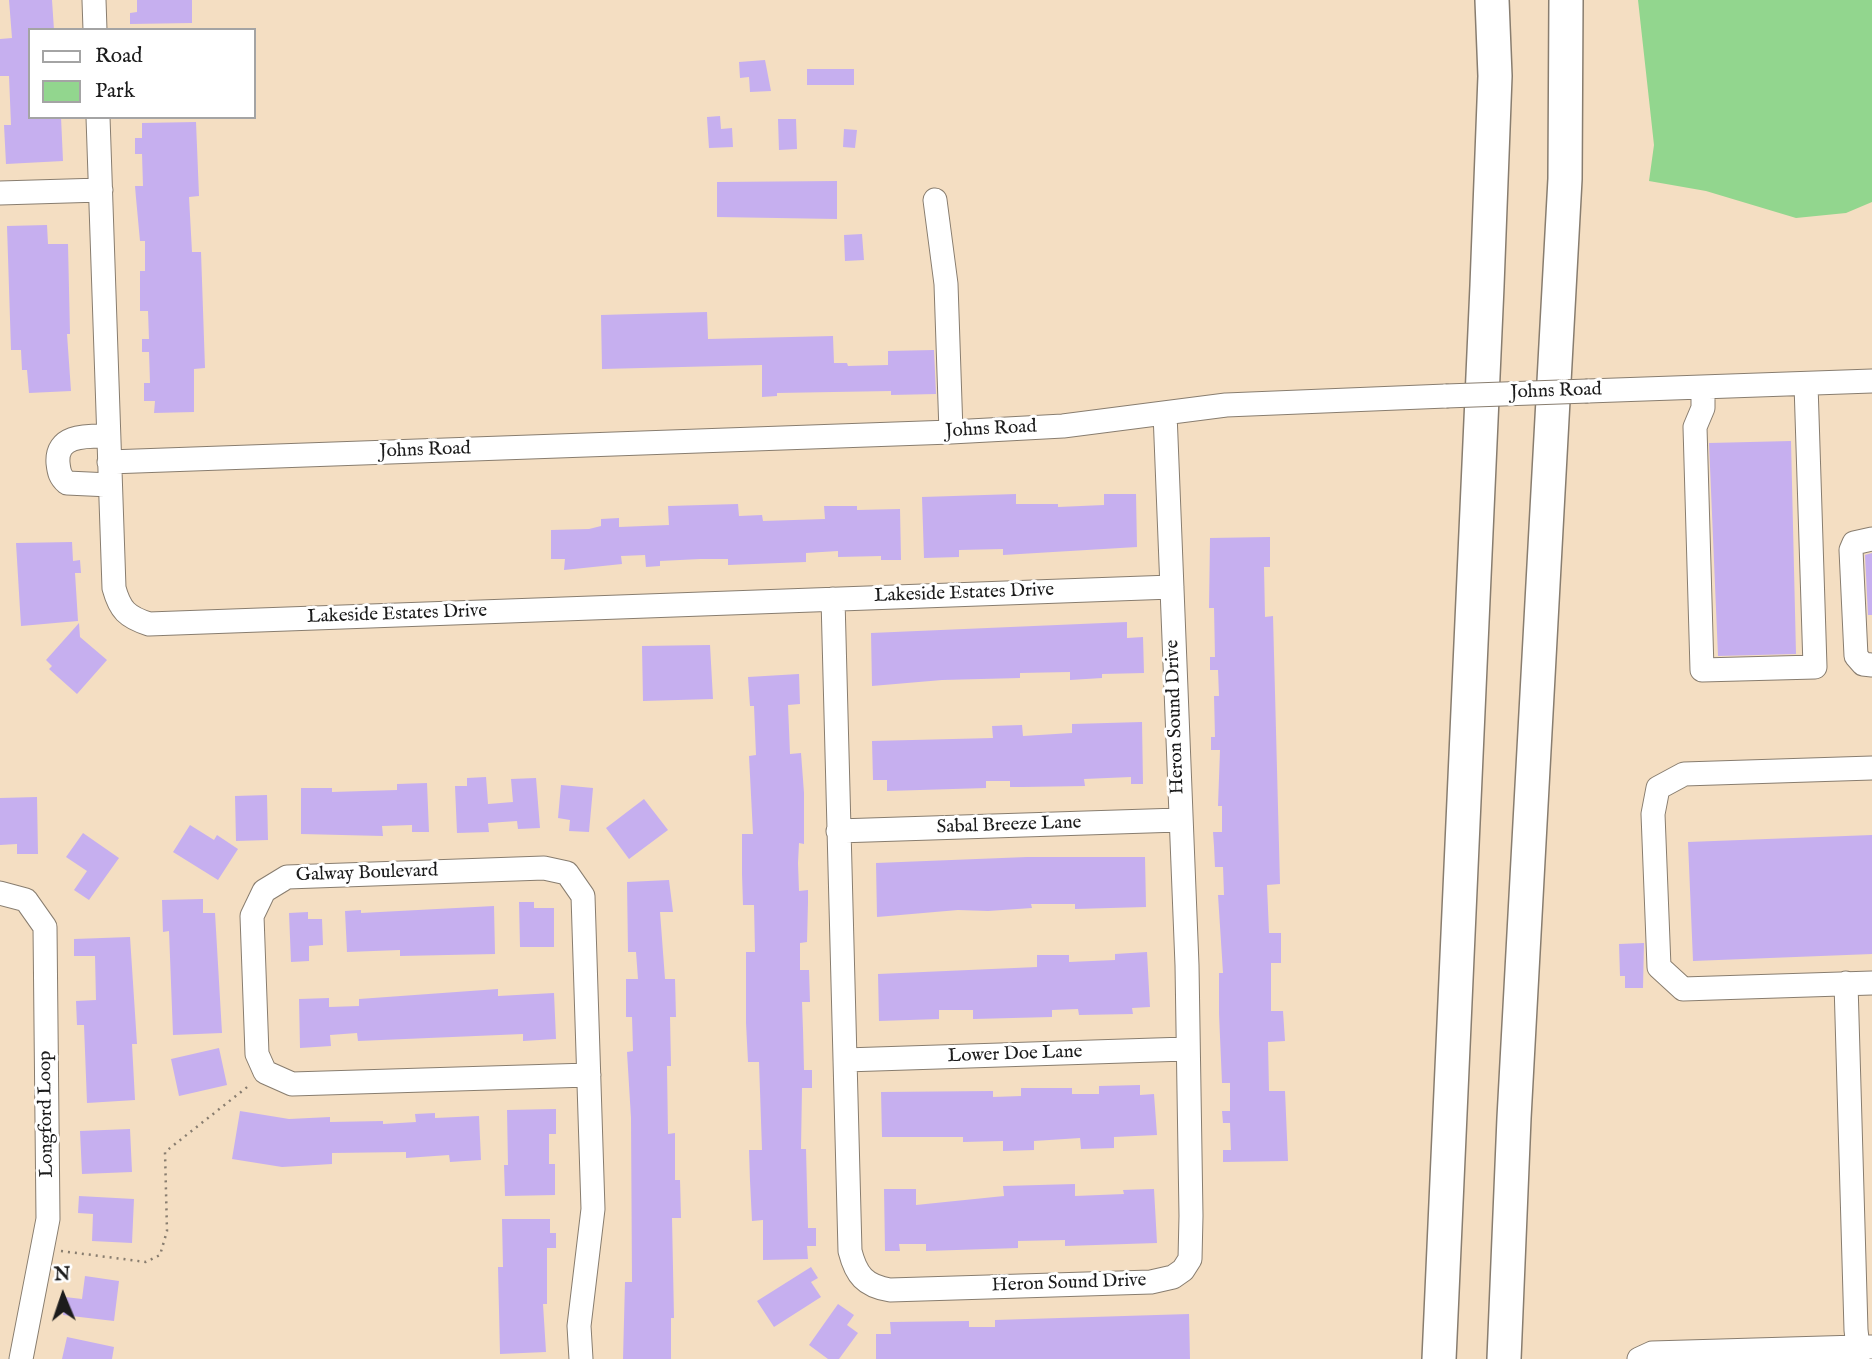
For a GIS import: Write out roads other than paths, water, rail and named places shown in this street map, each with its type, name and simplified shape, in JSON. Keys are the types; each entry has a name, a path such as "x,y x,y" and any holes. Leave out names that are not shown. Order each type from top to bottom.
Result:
{"highway":[{"path":"1439,1359 1488,273 1495,76 1492,0"},
{"path":"1504,1359 1516,1077 1565,178 1566,0"}],"street":[{"path":"94,0 95,28"},
{"name":"Lakeside Estates Drive","path":"98,119 114,587 119,607 130,618 149,624 1171,587"},
{"path":"0,193 101,190"},
{"path":"935,200 946,284 951,432"},
{"name":"Johns Road","path":"109,462 951,432 1063,426 1226,405 1872,381"},
{"path":"1703,387 1703,408 1695,427 1702,670 1815,667 1806,384"},
{"name":"Heron Sound Drive","path":"833,599 850,1251 854,1270 873,1287 890,1290 1151,1282 1172,1277 1183,1270 1190,1259 1187,965 1179,820 1165,413"},
{"path":"108,436 71,439 62,444 58,454 59,473 67,483 110,485"},
{"path":"1872,539 1854,543 1851,550 1856,656 1863,664 1872,665"},
{"path":"1872,768 1684,774 1658,788 1653,814 1660,967 1683,989 1872,983"},
{"name":"Sabal Breeze Lane","path":"838,831 1179,820"},
{"name":"Galway Boulevard","path":"581,1359 579,1326 593,1209 589,1075 583,896 567,873 544,868 287,877 264,891 252,916 257,1054 265,1072 292,1084 589,1075"},
{"name":"Longford Loop","path":"0,893 26,900 44,927 48,1219 21,1359"},
{"path":"1639,1359 1652,1353 1863,1351 1846,983"},
{"name":"Lower Doe Lane","path":"845,1060 1186,1049"}]}
